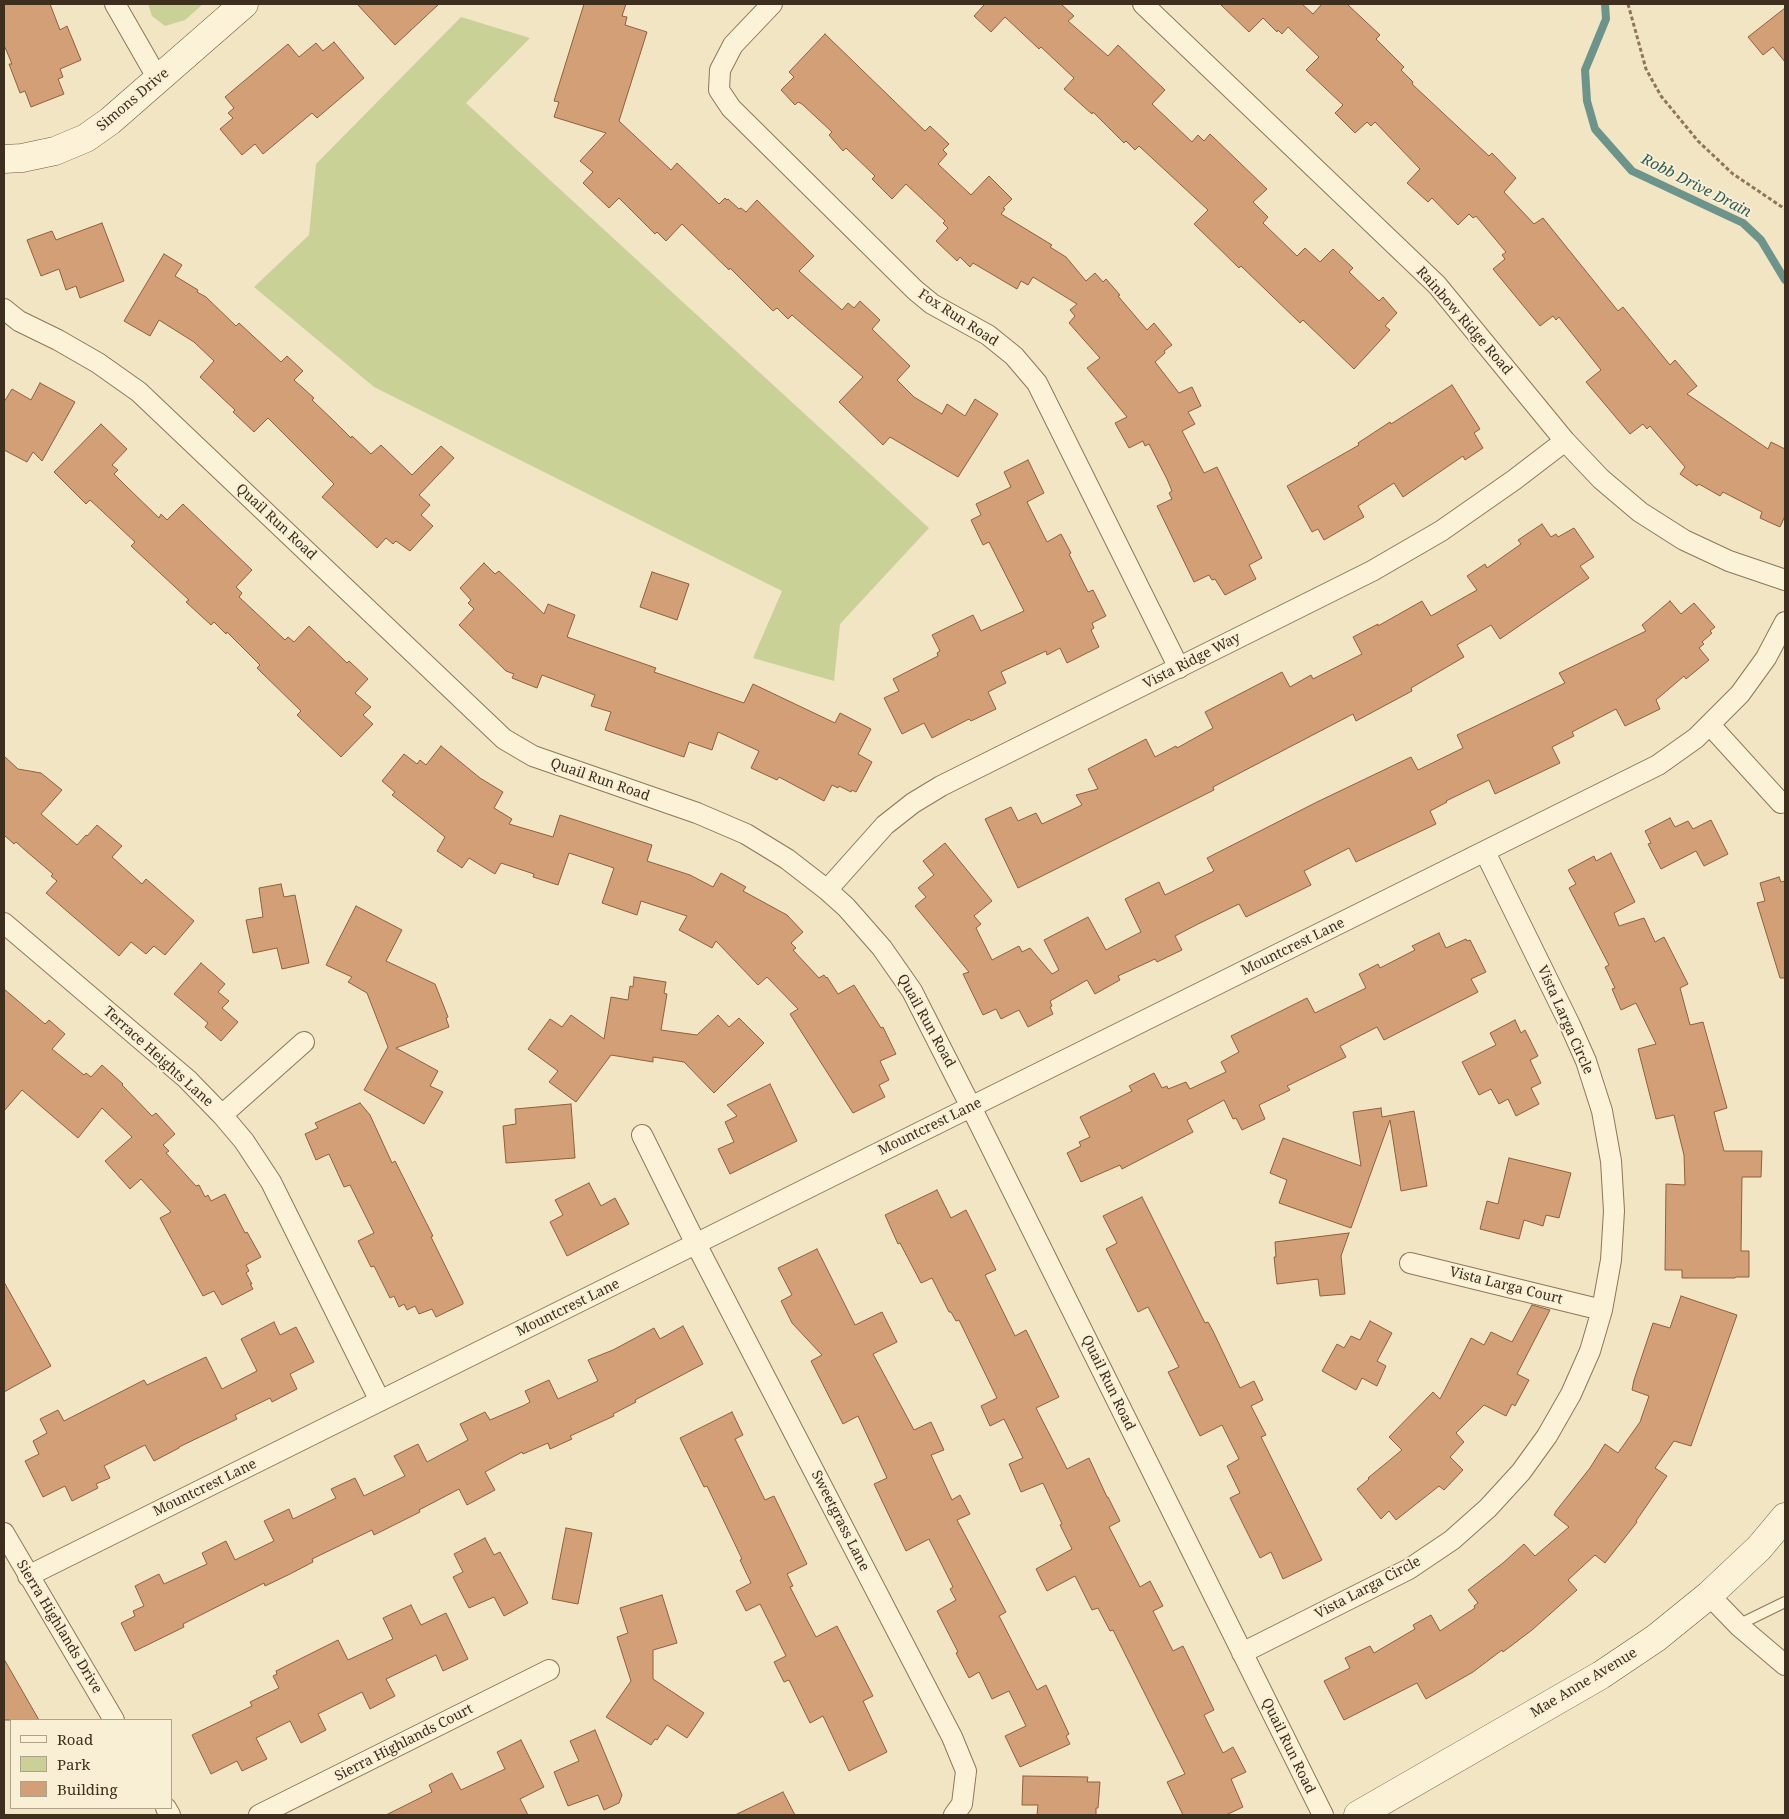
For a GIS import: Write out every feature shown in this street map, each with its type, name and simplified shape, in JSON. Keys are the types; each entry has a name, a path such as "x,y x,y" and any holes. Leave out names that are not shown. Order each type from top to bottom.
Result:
{"main road":[{"name":"Simons Drive","path":"4,158 22,158 55,151 86,138 110,121 244,4"},
{"name":"Mae Anne Avenue","path":"1358,1815 1601,1675 1656,1638 1709,1596 1759,1548 1785,1517"}],"street":[{"path":"115,4 158,79"},
{"name":"Fox Run Road","path":"772,4 733,45 720,70 719,90 731,108 915,290 932,304 988,335 1014,356 1037,383 1179,668"},
{"name":"Rainbow Ridge Road","path":"1143,4 1437,285 1566,441 1601,479 1640,512 1676,535 1729,561 1785,580"},
{"name":"Quail Run Road","path":"4,309 19,321 58,340 98,363 138,392 504,739 532,756 697,813 746,834 787,859 846,906 882,948 912,991 1323,1815"},
{"name":"Vista Ridge Way","path":"828,890 885,825 913,803 941,786 1372,571 1441,531 1566,441"},
{"name":"Mountcrest Lane","path":"28,1576 1658,765 1710,726 1740,694 1766,658 1785,622"},
{"path":"1710,726 1781,803"},
{"name":"Vista Larga Circle","path":"1242,1653 1409,1569 1452,1540 1488,1508 1521,1472 1548,1436 1571,1394 1590,1351 1602,1310 1611,1260 1614,1211 1611,1160 1602,1111 1586,1060 1570,1024 1485,852"},
{"name":"Terrace Heights Lane","path":"4,923 187,1079 244,1141 271,1182 380,1401"},
{"path":"222,1115 304,1042"},
{"name":"Sweetgrass Lane","path":"642,1135 696,1244 952,1737 966,1771 958,1809"},
{"name":"Vista Larga Court","path":"1410,1263 1602,1310"},
{"name":"Sierra Highlands Drive","path":"4,1533 113,1719"},
{"path":"1709,1596 1738,1625 1785,1665"},
{"name":"Sierra Highlands Court","path":"258,1815 549,1670"}],"lane":[{"path":"1738,1625 1785,1602"}],"path":[{"path":"1628,4 1646,69 1661,96 1698,141 1733,174 1785,209"}],"green space":[{"path":"148,4 203,4 185,20 165,26 152,16"},
{"path":"461,17 530,38 466,103 929,528 840,624 834,681 753,658 782,591 374,387 254,287 309,235 316,164"}],"building":[{"path":"4,4 50,4 60,30 67,26 81,60 60,69 63,77 58,79 64,94 31,107 25,91 20,93 9,64 12,64 4,45"},
{"path":"357,4 439,4 395,45"},
{"path":"584,4 626,4 622,16 627,17 625,25 647,32 619,121 671,170 677,163 719,204 725,198 746,212 757,200 814,256 799,271 842,310 848,303 854,308 860,301 880,320 872,329 910,366 897,380 914,397 942,414 947,404 965,416 975,399 998,414 958,477 890,437 883,445 839,402 863,377 792,315 788,319 777,308 773,311 682,224 666,241 657,232 655,234 619,198 609,208 583,183 593,172 580,161 606,133 554,117 559,102 554,101"},
{"path":"985,4 1061,4 1074,16 1068,21 1108,56 1118,45 1165,90 1152,104 1192,142 1198,135 1204,141 1210,134 1267,189 1253,202 1268,217 1263,223 1297,256 1305,248 1320,262 1333,249 1353,268 1349,272 1379,301 1383,297 1397,313 1385,326 1390,330 1354,369 1303,320 1300,323 1241,266 1239,268 1194,224 1208,210 1139,146 1135,150 1126,141 1124,143 1093,112 1092,114 1064,89 1074,78 1041,47 1039,49 1005,17 991,32 974,16"},
{"path":"1220,4 1302,4 1313,14 1322,4 1347,4 1380,35 1376,39 1404,67 1401,70 1413,82 1412,84 1489,156 1492,153 1516,178 1504,192 1534,224 1543,218 1618,311 1623,307 1670,365 1675,360 1697,386 1687,394 1768,449 1771,442 1785,449 1785,516 1780,527 1760,518 1762,512 1723,492 1720,496 1699,484 1697,486 1680,474 1685,467 1650,426 1647,429 1643,424 1630,434 1586,382 1601,370 1559,317 1556,320 1553,316 1540,326 1493,269 1505,259 1502,255 1506,252 1476,216 1473,218 1469,214 1458,225 1432,198 1428,202 1407,183 1420,169 1375,122 1371,126 1367,122 1355,133 1335,113 1343,105 1306,70 1319,57 1288,27 1282,34 1278,30 1277,32 1263,18 1249,32"},
{"path":"1785,8 1785,62 1773,47 1763,55 1748,37"},
{"path":"825,34 925,131 930,126 949,144 943,150 947,154 938,164 971,195 989,176 1012,199 1003,208 1005,209 1001,214 1052,245 1050,247 1066,257 1086,281 1095,273 1103,282 1106,279 1147,330 1154,323 1172,345 1155,362 1179,393 1192,387 1201,406 1188,412 1195,424 1182,431 1204,473 1217,467 1262,558 1249,565 1256,579 1225,595 1215,579 1212,580 1209,575 1194,582 1157,506 1172,499 1169,493 1172,491 1167,479 1149,444 1145,446 1143,441 1129,448 1115,423 1127,417 1087,368 1100,358 1069,323 1075,316 1070,310 1077,304 1033,277 1028,285 1021,281 1017,289 973,263 970,267 960,257 957,261 936,241 948,228 943,223 945,221 906,184 892,199 872,179 875,176 846,148 843,151 829,135 832,132 802,104 798,102 795,105 781,90 794,77 789,72"},
{"path":"334,42 364,78 317,118 312,113 263,154 255,144 242,155 220,129 233,118 228,113 234,108 225,97 288,44 299,57 316,43 323,51"},
{"path":"102,223 124,281 80,298 76,286 66,290 59,269 41,276 27,240 52,231 56,240"},
{"path":"164,254 182,265 175,276 198,290 197,292 206,297 236,326 239,323 281,362 287,356 303,371 294,380 314,398 312,400 351,438 352,436 371,454 381,445 412,475 441,446 454,458 419,495 430,505 421,515 433,526 410,551 396,541 393,544 386,538 377,548 322,497 334,484 268,418 254,432 233,412 235,410 200,377 214,361 194,342 159,320 150,336 124,321"},
{"path":"40,383 75,402 42,461 33,452 27,462 4,450 4,402 12,389 31,400"},
{"path":"1452,385 1480,429 1474,433 1483,448 1465,460 1463,456 1403,497 1394,483 1358,506 1364,517 1324,540 1318,529 1312,532 1287,486 1359,445 1358,443 1390,422 1391,424"},
{"path":"101,424 127,449 112,465 118,470 114,474 159,518 161,514 167,520 183,504 252,570 236,587 242,593 239,597 285,640 288,637 294,642 309,626 347,663 349,661 368,679 355,693 371,707 363,715 373,724 341,757 297,715 301,711 257,668 260,665 227,632 226,634 214,622 211,625 186,602 189,600 131,546 135,542 90,500 86,504 54,472"},
{"path":"1028,460 1044,493 1027,502 1047,542 1061,534 1088,592 1093,590 1106,616 1092,623 1094,628 1091,630 1099,647 1067,663 1060,648 1047,655 1046,651 1001,672 1006,683 988,692 996,709 971,721 969,719 932,738 924,723 902,734 884,698 899,691 893,679 938,656 937,653 940,651 932,635 973,615 981,631 1024,611 989,542 983,545 971,520 981,515 976,504 1011,487 1004,472"},
{"path":"1542,524 1551,537 1556,534 1558,537 1574,528 1594,557 1580,566 1589,578 1500,639 1491,625 1457,645 1464,657 1411,688 1412,691 1356,721 1353,714 1213,787 1214,790 1018,888 985,819 1011,807 1018,821 1036,813 1042,824 1082,805 1076,795 1098,789 1088,769 1146,739 1155,757 1176,746 1177,748 1213,728 1205,712 1282,672 1290,687 1311,675 1313,679 1362,654 1353,637 1378,624 1378,626 1422,601 1431,616 1477,590 1467,576 1485,564 1487,568 1521,544 1518,540"},
{"path":"484,563 495,574 499,571 544,614 548,604 575,615 567,637 656,668 654,672 744,703 753,684 835,723 840,713 871,729 858,754 872,762 856,792 832,785 824,801 779,777 777,780 751,768 759,751 718,732 712,750 689,742 684,757 605,730 611,712 591,706 595,695 542,675 537,688 512,678 514,674 506,671 459,625 474,609 468,603 471,600 460,588"},
{"path":"652,572 689,584 677,620 640,607"},
{"path":"1670,601 1681,614 1694,603 1715,627 1710,631 1712,633 1702,642 1704,644 1699,648 1709,660 1686,679 1684,676 1656,700 1660,709 1625,726 1616,709 1572,732 1574,736 1552,747 1560,763 1495,794 1489,780 1430,811 1436,824 1356,862 1349,848 1304,871 1311,885 1246,917 1239,904 1198,924 1175,936 1182,950 1157,962 1155,959 1118,976 1120,980 1095,994 1087,980 1050,1001 1053,1014 1028,1027 1019,1010 1001,1019 996,1009 983,1015 963,974 969,972 915,906 926,897 918,888 934,875 923,861 945,843 992,901 974,916 981,924 976,928 992,960 1019,946 1022,952 1030,948 1052,974 1059,970 1044,940 1088,917 1106,950 1141,932 1125,899 1159,882 1165,895 1214,871 1207,858 1411,757 1418,770 1463,748 1457,735 1565,683 1559,673 1646,631 1642,625"},
{"path":"441,746 480,778 503,792 494,808 512,819 509,824 553,837 560,815 652,845 647,861 690,875 713,887 721,873 746,887 743,891 787,915 803,932 791,943 796,948 793,950 819,978 824,975 827,977 838,994 854,985 881,1028 883,1027 896,1054 880,1061 889,1080 879,1085 885,1097 853,1113 790,1014 798,1009 767,977 758,985 716,941 712,948 679,930 687,916 641,901 637,915 602,903 614,868 569,853 558,885 533,877 534,874 501,863 495,874 469,858 462,868 437,851 445,837 392,795 395,792 382,781 404,754 417,764 420,760 426,765"},
{"path":"4,756 18,769 41,773 62,790 41,814 77,845 97,825 122,846 112,857 142,884 146,879 194,921 165,955 154,946 146,954 131,942 119,956 46,893 57,881 51,876 53,874 16,842 14,844 4,835"},
{"path":"1670,818 1675,827 1688,821 1693,829 1711,820 1728,854 1704,866 1696,851 1661,869 1648,844 1651,843 1645,831"},
{"path":"1611,853 1635,902 1614,913 1619,926 1644,918 1655,942 1664,937 1688,984 1680,988 1690,1025 1703,1022 1727,1108 1714,1112 1724,1151 1762,1151 1761,1177 1742,1177 1741,1251 1749,1251 1749,1277 1682,1278 1682,1270 1665,1270 1666,1184 1685,1185 1684,1155 1674,1115 1656,1119 1638,1049 1656,1044 1636,1003 1621,1010 1612,989 1615,988 1605,967 1609,965 1569,888 1576,884 1568,870 1594,856 1596,861"},
{"path":"1779,877 1781,882 1785,881 1785,978 1780,978 1757,903 1765,901 1760,883"},
{"path":"281,884 284,897 295,895 309,963 282,969 277,948 253,953 246,920 263,917 259,888"},
{"path":"356,906 402,930 386,961 435,984 448,1017 446,1018 449,1027 396,1048 438,1071 430,1086 443,1092 424,1124 364,1090 388,1047 367,993 348,982 352,977 326,965"},
{"path":"1439,933 1446,948 1466,939 1467,941 1470,940 1486,972 1471,979 1478,992 1384,1040 1377,1027 1340,1046 1346,1057 1287,1086 1290,1090 1259,1105 1265,1119 1242,1130 1236,1118 1233,1119 1224,1100 1187,1120 1193,1132 1122,1169 1120,1165 1081,1182 1067,1153 1081,1146 1079,1142 1090,1137 1080,1117 1132,1091 1129,1086 1154,1073 1162,1088 1167,1086 1168,1089 1186,1082 1190,1089 1226,1072 1221,1062 1239,1052 1231,1036 1307,998 1315,1013 1366,988 1359,974 1378,964 1380,968 1415,950 1412,946"},
{"path":"201,963 225,984 218,992 229,1001 222,1008 238,1022 221,1041 205,1027 208,1023 174,994"},
{"path":"634,977 666,982 664,993 667,994 661,1030 697,1035 718,1015 729,1027 739,1018 764,1043 714,1093 684,1062 653,1057 653,1062 611,1055 576,1102 549,1082 558,1071 528,1049 550,1019 562,1027 571,1015 604,1039 611,997 628,1000 630,986 633,987"},
{"path":"4,989 45,1024 49,1020 65,1034 52,1049 84,1075 86,1073 91,1077 102,1065 123,1084 152,1116 156,1113 175,1134 163,1145 169,1151 166,1153 196,1186 199,1185 205,1197 208,1195 211,1201 225,1194 245,1233 247,1232 261,1257 246,1265 249,1271 246,1273 253,1289 222,1305 214,1291 203,1296 160,1218 171,1212 141,1179 130,1189 105,1161 132,1137 102,1108 78,1138 22,1090 4,1111"},
{"path":"1515,1020 1521,1033 1525,1030 1538,1056 1530,1060 1541,1083 1531,1088 1539,1104 1516,1116 1508,1099 1499,1104 1491,1089 1479,1095 1462,1062 1496,1045 1490,1033"},
{"path":"770,1084 797,1141 730,1174 718,1149 734,1142 725,1122 737,1116 727,1105"},
{"path":"360,1103 370,1115 392,1163 395,1161 433,1236 431,1237 463,1302 463,1304 436,1317 432,1309 419,1314 415,1306 407,1310 404,1304 399,1307 394,1296 390,1298 374,1266 371,1267 358,1241 374,1233 350,1185 344,1187 329,1154 316,1160 305,1134 318,1128 315,1123"},
{"path":"571,1104 575,1158 506,1163 503,1126 516,1124 515,1109"},
{"path":"1381,1108 1382,1117 1414,1111 1427,1186 1401,1191 1390,1120 1351,1228 1279,1203 1287,1180 1270,1173 1283,1138 1361,1166 1353,1112"},
{"path":"1509,1158 1571,1173 1559,1218 1546,1215 1543,1226 1524,1220 1519,1239 1480,1229 1487,1201 1498,1204"},
{"path":"589,1183 601,1206 615,1198 629,1224 567,1256 550,1222 563,1215 555,1200"},
{"path":"937,1190 951,1218 966,1210 996,1270 985,1275 1015,1336 1026,1330 1059,1397 1036,1408 1067,1469 1089,1458 1120,1521 1109,1527 1140,1587 1150,1581 1163,1606 1153,1611 1173,1651 1183,1646 1214,1710 1204,1715 1223,1753 1233,1747 1246,1772 1231,1779 1243,1807 1226,1815 1183,1815 1167,1782 1185,1774 1113,1630 1110,1631 1098,1608 1092,1610 1075,1576 1047,1591 1036,1569 1072,1549 1060,1525 1062,1524 1043,1483 1021,1492 1009,1464 1023,1458 1004,1419 990,1426 981,1406 997,1398 959,1320 956,1321 951,1312 949,1312 932,1278 921,1283 900,1243 898,1244 885,1215"},
{"path":"1142,1197 1205,1323 1208,1322 1213,1331 1240,1388 1254,1381 1263,1400 1251,1406 1266,1435 1261,1437 1322,1560 1283,1579 1271,1552 1260,1558 1230,1498 1240,1493 1227,1466 1239,1459 1222,1425 1200,1436 1168,1372 1179,1367 1148,1307 1138,1312 1106,1249 1117,1243 1103,1216"},
{"path":"1349,1233 1341,1256 1345,1294 1320,1296 1318,1279 1277,1284 1274,1257 1276,1257 1275,1242"},
{"path":"817,1249 855,1325 882,1312 897,1342 873,1354 914,1430 931,1422 944,1450 931,1455 952,1500 960,1495 970,1514 957,1520 1006,1612 999,1616 1037,1690 1046,1685 1069,1734 1066,1736 1070,1744 1020,1767 1005,1736 1026,1726 1009,1691 992,1699 979,1672 969,1678 937,1611 956,1600 950,1589 953,1587 929,1539 906,1551 874,1484 887,1478 858,1416 843,1424 811,1361 822,1355 792,1323 781,1301 792,1295 778,1268"},
{"path":"4,1282 51,1366 4,1392"},
{"path":"1681,1296 1737,1315 1691,1446 1674,1441 1655,1468 1667,1476 1637,1522 1605,1563 1595,1555 1568,1580 1577,1590 1532,1630 1473,1672 1426,1699 1417,1683 1344,1720 1324,1681 1350,1668 1345,1658 1370,1646 1374,1653 1415,1629 1413,1625 1431,1615 1440,1631 1475,1608 1474,1606 1478,1603 1468,1590 1524,1544 1535,1556 1569,1527 1554,1515 1590,1468 1605,1444 1618,1453 1640,1422 1649,1396 1632,1390 1634,1380 1653,1323 1670,1328"},
{"path":"1532,1305 1550,1310 1517,1374 1529,1380 1515,1406 1512,1404 1506,1416 1484,1405 1456,1433 1464,1442 1450,1457 1463,1470 1444,1490 1439,1486 1396,1520 1389,1511 1381,1519 1357,1489 1402,1450 1389,1437 1433,1392 1440,1399 1471,1338 1484,1345 1491,1332 1512,1342"},
{"path":"1370,1321 1392,1333 1377,1361 1386,1366 1377,1386 1362,1378 1356,1390 1322,1371 1337,1344 1344,1348 1351,1336 1360,1340"},
{"path":"274,1322 280,1335 296,1327 314,1362 290,1374 297,1389 272,1402 270,1398 235,1415 237,1419 154,1461 145,1445 104,1466 110,1478 96,1484 98,1488 72,1501 65,1486 43,1497 25,1461 39,1454 33,1441 47,1433 40,1419 58,1410 64,1421 144,1380 147,1385 206,1357 222,1389 257,1371 241,1339"},
{"path":"683,1326 703,1364 635,1400 636,1402 613,1414 614,1416 570,1436 572,1439 550,1449 548,1443 523,1454 522,1452 485,1472 495,1490 467,1505 459,1489 419,1510 420,1512 374,1535 372,1530 312,1559 313,1562 288,1575 265,1586 264,1583 183,1624 184,1627 135,1651 121,1623 135,1616 133,1611 144,1606 135,1586 159,1574 164,1584 207,1564 202,1553 226,1541 235,1560 274,1541 264,1521 289,1509 293,1519 336,1498 331,1489 355,1478 364,1496 405,1476 394,1456 418,1444 427,1462 468,1440 460,1424 485,1412 490,1420 525,1405 530,1402 525,1391 549,1380 558,1399 598,1381 588,1360 613,1350 654,1328 660,1339"},
{"path":"732,1412 743,1435 735,1439 765,1500 774,1496 807,1564 787,1574 793,1586 790,1587 816,1637 837,1626 873,1696 863,1701 887,1752 849,1771 823,1716 810,1723 789,1680 784,1682 774,1662 786,1656 760,1604 746,1611 736,1591 751,1583 740,1560 742,1559 707,1486 704,1487 680,1438"},
{"path":"566,1528 592,1533 578,1604 552,1599"},
{"path":"485,1538 494,1555 500,1552 528,1603 504,1616 494,1597 469,1608 453,1577 463,1572 454,1554"},
{"path":"662,1595 677,1643 653,1650 653,1679 704,1713 687,1738 667,1725 657,1740 655,1739 651,1745 606,1717 631,1681 617,1637 628,1633 620,1608"},
{"path":"411,1605 421,1625 446,1613 468,1659 443,1671 436,1655 386,1679 395,1696 370,1709 362,1692 318,1714 326,1730 301,1743 290,1721 256,1738 267,1759 242,1771 237,1761 211,1774 192,1735 252,1706 250,1702 279,1688 273,1676 277,1674 276,1671 338,1640 348,1660 393,1639 383,1618"},
{"path":"4,1659 38,1719 4,1720"},
{"path":"595,1730 622,1795 619,1803 604,1810 598,1795 568,1806 554,1772 579,1761 570,1741"},
{"path":"521,1740 544,1787 520,1799 528,1815 386,1815 432,1792 429,1785 452,1773 461,1790 505,1769 497,1752"},
{"path":"1023,1776 1088,1777 1087,1782 1100,1782 1096,1815 1037,1815 1038,1805 1022,1805"},
{"path":"783,1792 795,1815 735,1815"}],"waterway":[{"name":"Robb Drive Drain","path":"1605,4 1606,19 1585,70 1587,101 1595,129 1632,171 1743,223 1761,240 1785,280"}]}
